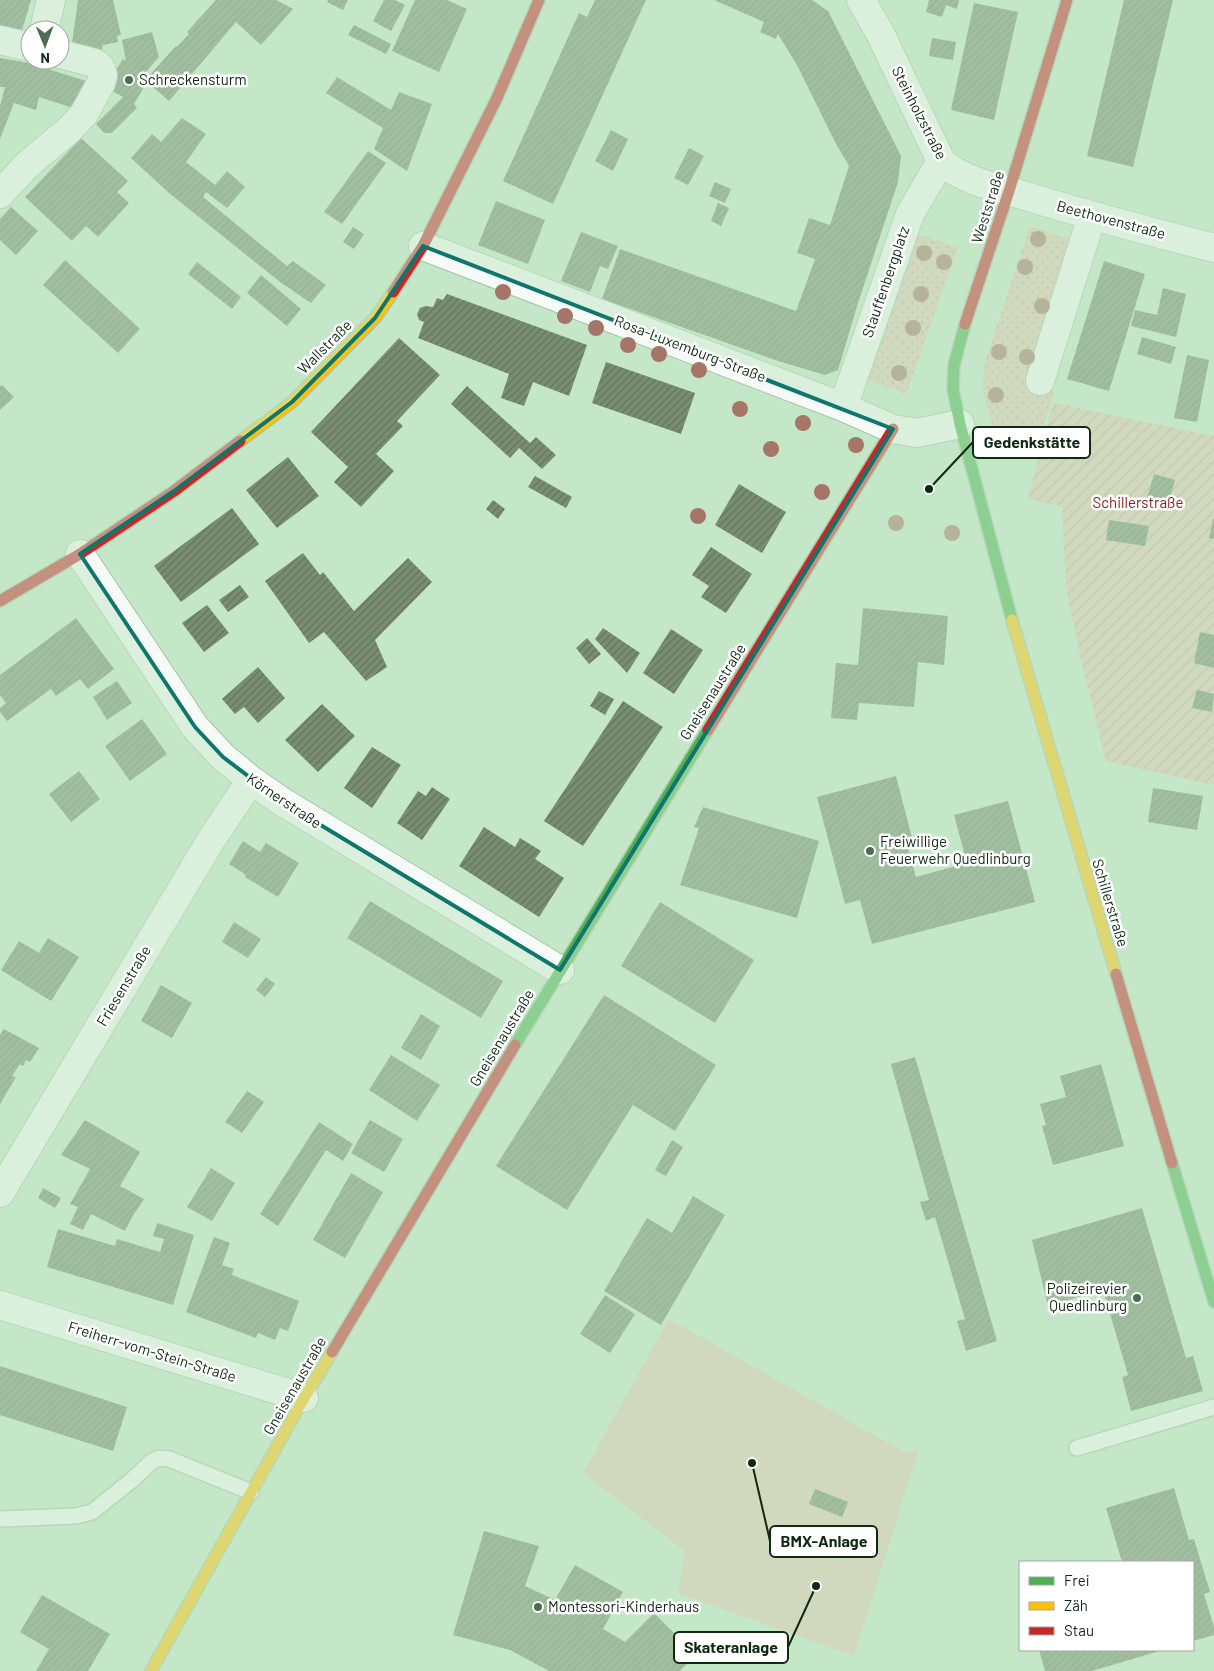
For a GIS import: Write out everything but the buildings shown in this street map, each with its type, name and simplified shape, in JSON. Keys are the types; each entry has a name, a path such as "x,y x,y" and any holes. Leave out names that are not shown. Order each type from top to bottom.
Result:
{"street":[{"path":"46,20 50,0"},
{"name":"Wallstraße","path":"0,601 80,554 174,491 292,402 375,318 423,246 497,98 540,0"},
{"name":"Steinholzstraße","path":"861,0 880,33 940,161 961,176 1009,192"},
{"name":"Weststraße","path":"960,424 953,389 955,355 1009,192 1067,0"},
{"path":"0,40 20,45"},
{"path":"0,194 28,164 70,129 84,114 101,83 103,75 100,67 95,63 70,57"},
{"name":"Stauffenbergplatz","path":"843,407 910,214 940,161"},
{"name":"Beethovenstraße","path":"1009,192 1214,248"},
{"path":"1040,382 1092,216"},
{"name":"Rosa-Luxemburg-Straße","path":"423,246 843,407 893,429 917,433 960,424"},
{"name":"Schillerstraße","path":"960,424 994,556 1072,825 1213,1294"},
{"name":"Gneisenaustraße","path":"151,1671 304,1398 560,970 893,429"},
{"name":"Körnerstraße","path":"80,554 195,727 223,757 250,780 312,821 560,970"},
{"name":"Friesenstraße","path":"0,1194 206,849 250,780"},
{"name":"Freiherr-vom-Stein-Straße","path":"0,1305 304,1398"}],"lane":[{"path":"1077,1448 1214,1406"},
{"path":"0,1519 76,1516 92,1512 159,1458 169,1459 252,1492"}],"highlighted area":[{"path":"423,246 893,429 560,970 281,801 223,757 195,727 80,554 174,491 292,402 375,318"}],"green space":[{"path":"1030,226 1069,239 1026,381 1054,392 1039,441 1008,443 1008,436 995,436 983,390 984,365"},
{"path":"919,234 958,248 906,394 867,380"},
{"name":"Schillerstraße","path":"1053,403 1214,436 1214,785 1106,761 1082,664 1066,588 1062,507 1028,498"},
{"path":"669,1319 902,1451 918,1452 854,1656 678,1593 685,1551 583,1473"}],"traffic: fast":[{"path":"965,324 954,365 953,389 960,424 1012,620"},
{"path":"515,1045 708,730"},
{"path":"1172,1163 1214,1302"}],"traffic: slow":[{"path":"240,441 292,402 375,318 393,292"},
{"path":"1012,620 1116,974"},
{"path":"151,1671 304,1398 332,1352"}],"traffic: jam":[{"path":"393,292 423,246 497,98 539,0"},
{"path":"965,324 1009,191 1067,0"},
{"path":"708,730 893,429"},
{"path":"0,601 80,554 174,491 240,441"},
{"path":"1116,974 1172,1163"},
{"path":"332,1352 515,1045"}],"place":[{"name":"Schreckensturm","path":"129,80"},
{"name":"Gedenkstätte","path":"929,489"},
{"name":"Freiwillige Feuerwehr Quedlinburg","path":"870,851"},
{"name":"Polizeirevier Quedlinburg","path":"1137,1298"},
{"name":"BMX-Anlage","path":"752,1463"},
{"name":"Skateranlage","path":"816,1586"},
{"name":"Montessori-Kinderhaus","path":"538,1607"}]}
